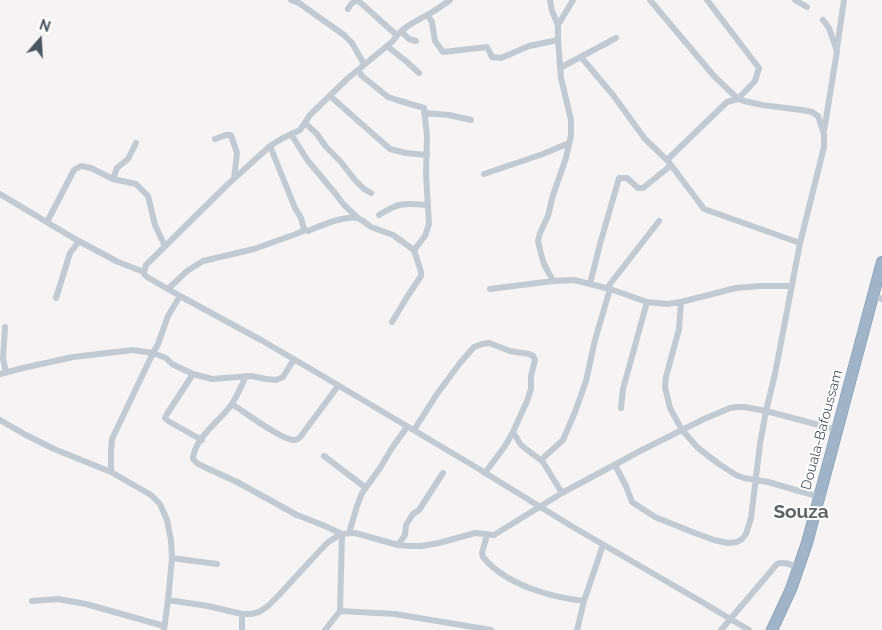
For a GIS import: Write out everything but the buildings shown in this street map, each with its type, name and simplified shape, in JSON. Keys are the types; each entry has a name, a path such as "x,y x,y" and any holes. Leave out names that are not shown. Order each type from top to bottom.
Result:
{"highway":[{"name":"Douala-Bafoussam","path":"772,630 792,589 799,568 877,297 882,262"}],"street":[{"path":"291,0 299,3 344,35 352,43 364,64"},
{"path":"348,8 357,0 378,19 409,39 416,41"},
{"path":"144,272 146,265 211,200 270,146 300,130 310,115 364,64 393,41 399,33 450,0"},
{"path":"550,0 558,25 561,78 571,120 571,135 566,158 538,241 544,264 553,281"},
{"path":"558,25 573,0"},
{"path":"650,0 714,76 738,99 744,102 812,112 818,116 824,134"},
{"path":"590,284 602,236 620,178 627,178 638,188 643,188 668,164 669,158 727,102 738,99 755,81 759,68 707,0"},
{"path":"795,0 807,7"},
{"path":"615,465 633,503 666,522 708,538 728,542 737,542 742,539 748,530 766,411 776,374 800,242 824,147 824,134 844,0"},
{"path":"427,15 432,22 435,41 444,52 487,47 492,57 501,58 529,46 558,40"},
{"path":"823,20 830,28 837,51"},
{"path":"560,68 616,38"},
{"path":"387,46 408,62 418,73"},
{"path":"581,57 613,95 645,139 704,209 800,242"},
{"path":"358,70 362,76 384,94 424,108 427,136 426,174 429,224 425,236 414,250"},
{"path":"330,96 390,149 427,155"},
{"path":"424,113 449,114 471,120"},
{"path":"305,123 317,134 355,180 371,193"},
{"path":"291,134 308,161 344,205 371,227 393,236 414,250 421,276 392,322"},
{"path":"216,139 231,135 237,153 234,179"},
{"path":"113,179 117,168 128,159 136,142"},
{"path":"484,174 544,154 569,143"},
{"path":"270,146 305,230"},
{"path":"47,222 74,170 81,166 92,168 113,179 136,184 148,196 154,225 165,246"},
{"path":"0,194 79,241 118,262 144,272 147,277 262,340 602,545 749,630"},
{"path":"379,215 403,203 428,205"},
{"path":"168,289 187,271 203,261 254,250 305,230 308,231 354,217 358,218"},
{"path":"541,460 563,440 572,419 586,380 608,289 659,221"},
{"path":"56,298 70,253 79,241"},
{"path":"490,289 574,280 647,302 667,304 736,288 792,286"},
{"path":"111,472 112,439 158,344 168,316 180,296"},
{"path":"621,408 623,389 647,302"},
{"path":"682,302 679,329 665,386 670,408 682,430 698,448 723,467 739,476 820,497"},
{"path":"6,326 3,373 73,357 133,350 153,353 166,358 172,364 193,374 212,379 251,376 271,380 280,379 294,359"},
{"path":"414,430 437,394 474,347 489,343 510,351 533,356 535,360 531,376 531,389 527,400 512,432 485,473"},
{"path":"193,374 167,414 166,419 202,440"},
{"path":"246,376 232,404 202,440 194,454 194,459 198,464 237,482 297,515 346,533 355,533 398,545 422,546 475,533 490,535 497,533 562,493 682,430 730,408 744,407 766,411 838,430"},
{"path":"232,404 280,436 296,440 338,386"},
{"path":"0,420 26,435 111,472 151,495 164,511 170,530 172,558 164,628 86,604 58,599 32,601"},
{"path":"325,630 340,611 346,533 366,488 407,427"},
{"path":"512,432 521,445 546,466 562,493"},
{"path":"324,456 366,488"},
{"path":"398,545 405,535 406,525 413,514 419,510 443,473"},
{"path":"168,600 242,614 259,612 278,596 326,544 333,538 346,533"},
{"path":"487,535 482,553 483,557 506,577 552,595 584,601"},
{"path":"577,630 602,545"},
{"path":"172,558 217,564"},
{"path":"721,630 777,564 782,562 799,568"},
{"path":"340,611 395,614 443,626 491,630"},
{"path":"242,614 242,630"}],"district":[{"name":"Souza","path":"801,512"}]}
